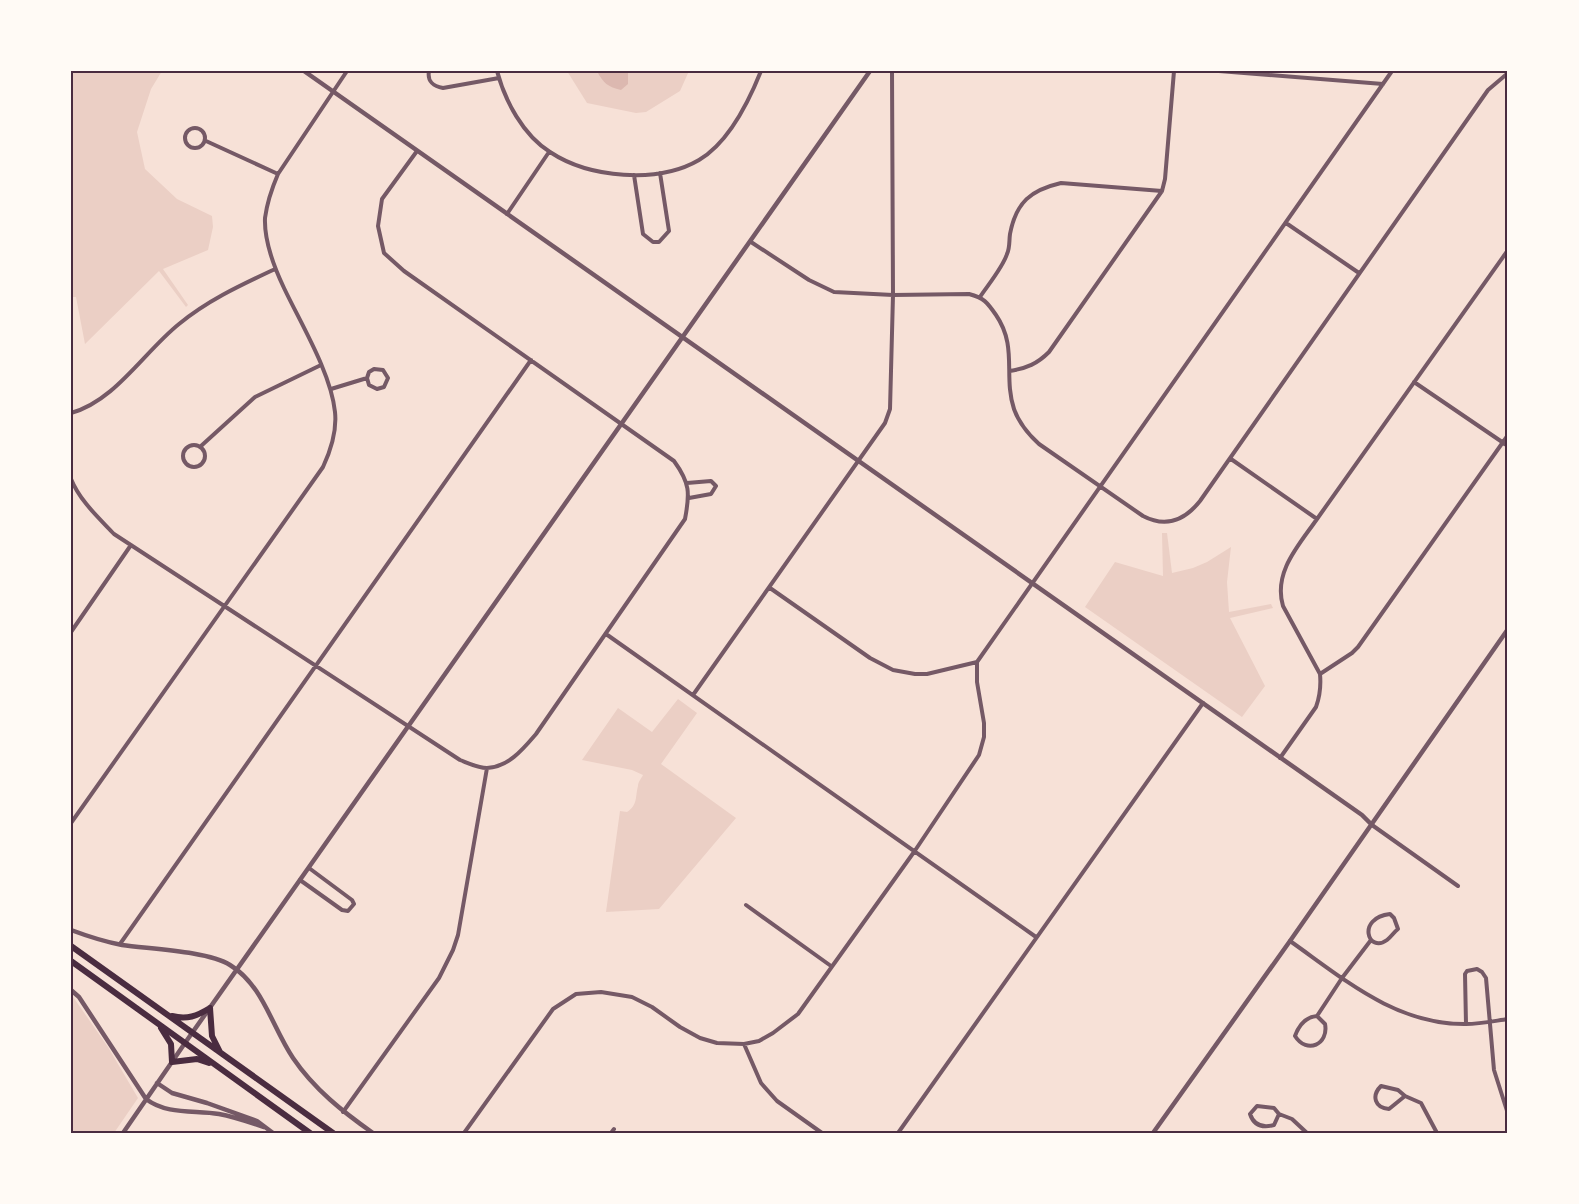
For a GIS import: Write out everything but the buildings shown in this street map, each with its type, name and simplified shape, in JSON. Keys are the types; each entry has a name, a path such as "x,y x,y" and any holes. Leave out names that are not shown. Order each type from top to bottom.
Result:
{"highway":[{"path":"71,946 333,1133"},
{"path":"71,961 310,1133"},
{"path":"168,1016 186,1019 210,1008 212,1036 222,1054"},
{"path":"158,1023 171,1044 172,1062 197,1059 216,1065"}],"street":[{"path":"304,71 1362,815 1372,825 1458,886"},
{"path":"71,823 323,467 332,444 335,413 331,389 276,269 267,241 265,220 272,188 278,174 347,71"},
{"path":"429,71 428,77 431,83 436,87 443,88 499,78"},
{"path":"497,71 509,102 521,122 530,135 549,152 564,160 587,168 634,175 676,170 695,162 715,147 736,120 752,93 761,71"},
{"path":"123,1133 870,71"},
{"path":"693,695 885,423 890,409 893,294 893,71"},
{"path":"1010,371 1028,368 1036,364 1049,352 1162,191 1165,179 1174,71"},
{"path":"1219,71 1383,84"},
{"path":"464,1133 553,1009 576,994 601,992 632,997 652,1007 680,1027 700,1038 717,1043 744,1044 759,1041 798,1014 914,852 979,755 984,736 984,723 977,682 977,662 1392,71"},
{"path":"751,242 809,280 834,292 969,294 980,297 987,302 1002,324 1008,344 1014,409 1027,433 1039,444 1151,520 1162,522 1179,519 1200,501 1488,90 1508,73"},
{"path":"198,128 205,134 206,141 200,148 192,148 186,144 185,136 190,129 198,128"},
{"path":"206,141 278,174"},
{"path":"71,479 73,490 114,534 408,727 460,760 487,768 510,760 531,740 685,519 689,498 687,483 674,461 404,271 384,254 378,226 382,199 417,151"},
{"path":"507,214 549,152"},
{"path":"634,175 643,234 653,242 659,242 668,231 660,173"},
{"path":"980,297 1008,254 1013,223 1018,212 1031,194 1061,183 1162,191"},
{"path":"1286,223 1359,273"},
{"path":"1280,758 1316,706 1319,698 1320,674 1283,606 1280,586 1283,572 1317,519 1508,250"},
{"path":"71,413 82,410 102,398 179,324 200,309 222,294 276,269"},
{"path":"120,944 531,360"},
{"path":"201,446 255,397 321,365"},
{"path":"378,368 383,370 388,378 384,387 377,389 369,385 367,378 369,372 378,368"},
{"path":"331,389 367,378"},
{"path":"1414,382 1508,446"},
{"path":"1320,674 1352,654 1358,647 1508,435"},
{"path":"193,444 201,446 205,453 203,463 192,467 186,464 182,454 186,448 193,444"},
{"path":"1231,458 1317,519"},
{"path":"687,483 711,480 716,486 711,494 689,498"},
{"path":"71,632 131,546"},
{"path":"770,588 870,658 893,670 927,674 977,662"},
{"path":"1153,1133 1372,825 1508,629"},
{"path":"606,634 1036,937"},
{"path":"898,1133 1203,703"},
{"path":"343,1112 439,978 453,950 458,935 487,768"},
{"path":"300,880 342,910 348,911 352,908 354,904 352,900 309,868"},
{"path":"746,905 831,966"},
{"path":"1390,914 1398,928 1387,940 1378,943 1371,940 1368,936 1368,929 1378,916 1390,914"},
{"path":"71,930 120,944 200,955 228,963 250,981 293,1058 317,1087 343,1112 373,1133"},
{"path":"1317,1016 1342,978 1371,940"},
{"path":"1290,941 1365,994 1405,1014 1428,1020 1466,1024 1508,1020"},
{"path":"1466,1024 1465,974 1467,971 1477,969 1486,978 1494,1070 1508,1114"},
{"path":"71,990 79,998 146,1099 161,1108 218,1114 264,1127"},
{"path":"1312,1016 1317,1016 1325,1024 1325,1033 1319,1044 1311,1047 1304,1045 1295,1036 1298,1028 1304,1021 1312,1016"},
{"path":"744,1044 761,1083 777,1101 822,1133"},
{"path":"157,1084 172,1093 257,1121 273,1133"},
{"path":"1405,1096 1389,1110 1377,1104 1375,1097 1377,1090 1381,1086 1398,1090 1405,1096 1421,1103 1438,1133"},
{"path":"1279,1114 1274,1125 1268,1127 1258,1125 1252,1121 1250,1114 1256,1106 1274,1108 1279,1114 1292,1119 1307,1133"}],"shaded area":[{"path":"71,71 162,71 151,89 137,132 145,169 177,199 212,216 213,227 208,250 163,269 188,305 186,307 159,271 85,344 76,297 71,297"},
{"path":"567,71 689,71 680,91 646,112 636,113 587,103"},
{"path":"597,71 628,71 628,84 621,90 613,87 601,79"},
{"path":"1162,533 1167,533 1172,573 1193,568 1207,562 1231,547 1227,582 1229,612 1271,604 1273,608 1230,618 1265,686 1242,717 1085,607 1115,562 1163,576"},
{"path":"678,699 697,713 661,764 736,818 659,909 606,912 620,811 627,812 633,807 636,800 638,783 643,775 632,770 582,760 618,708 652,732"},
{"path":"71,994 108,1047 138,1098 114,1133 71,1133"}]}
